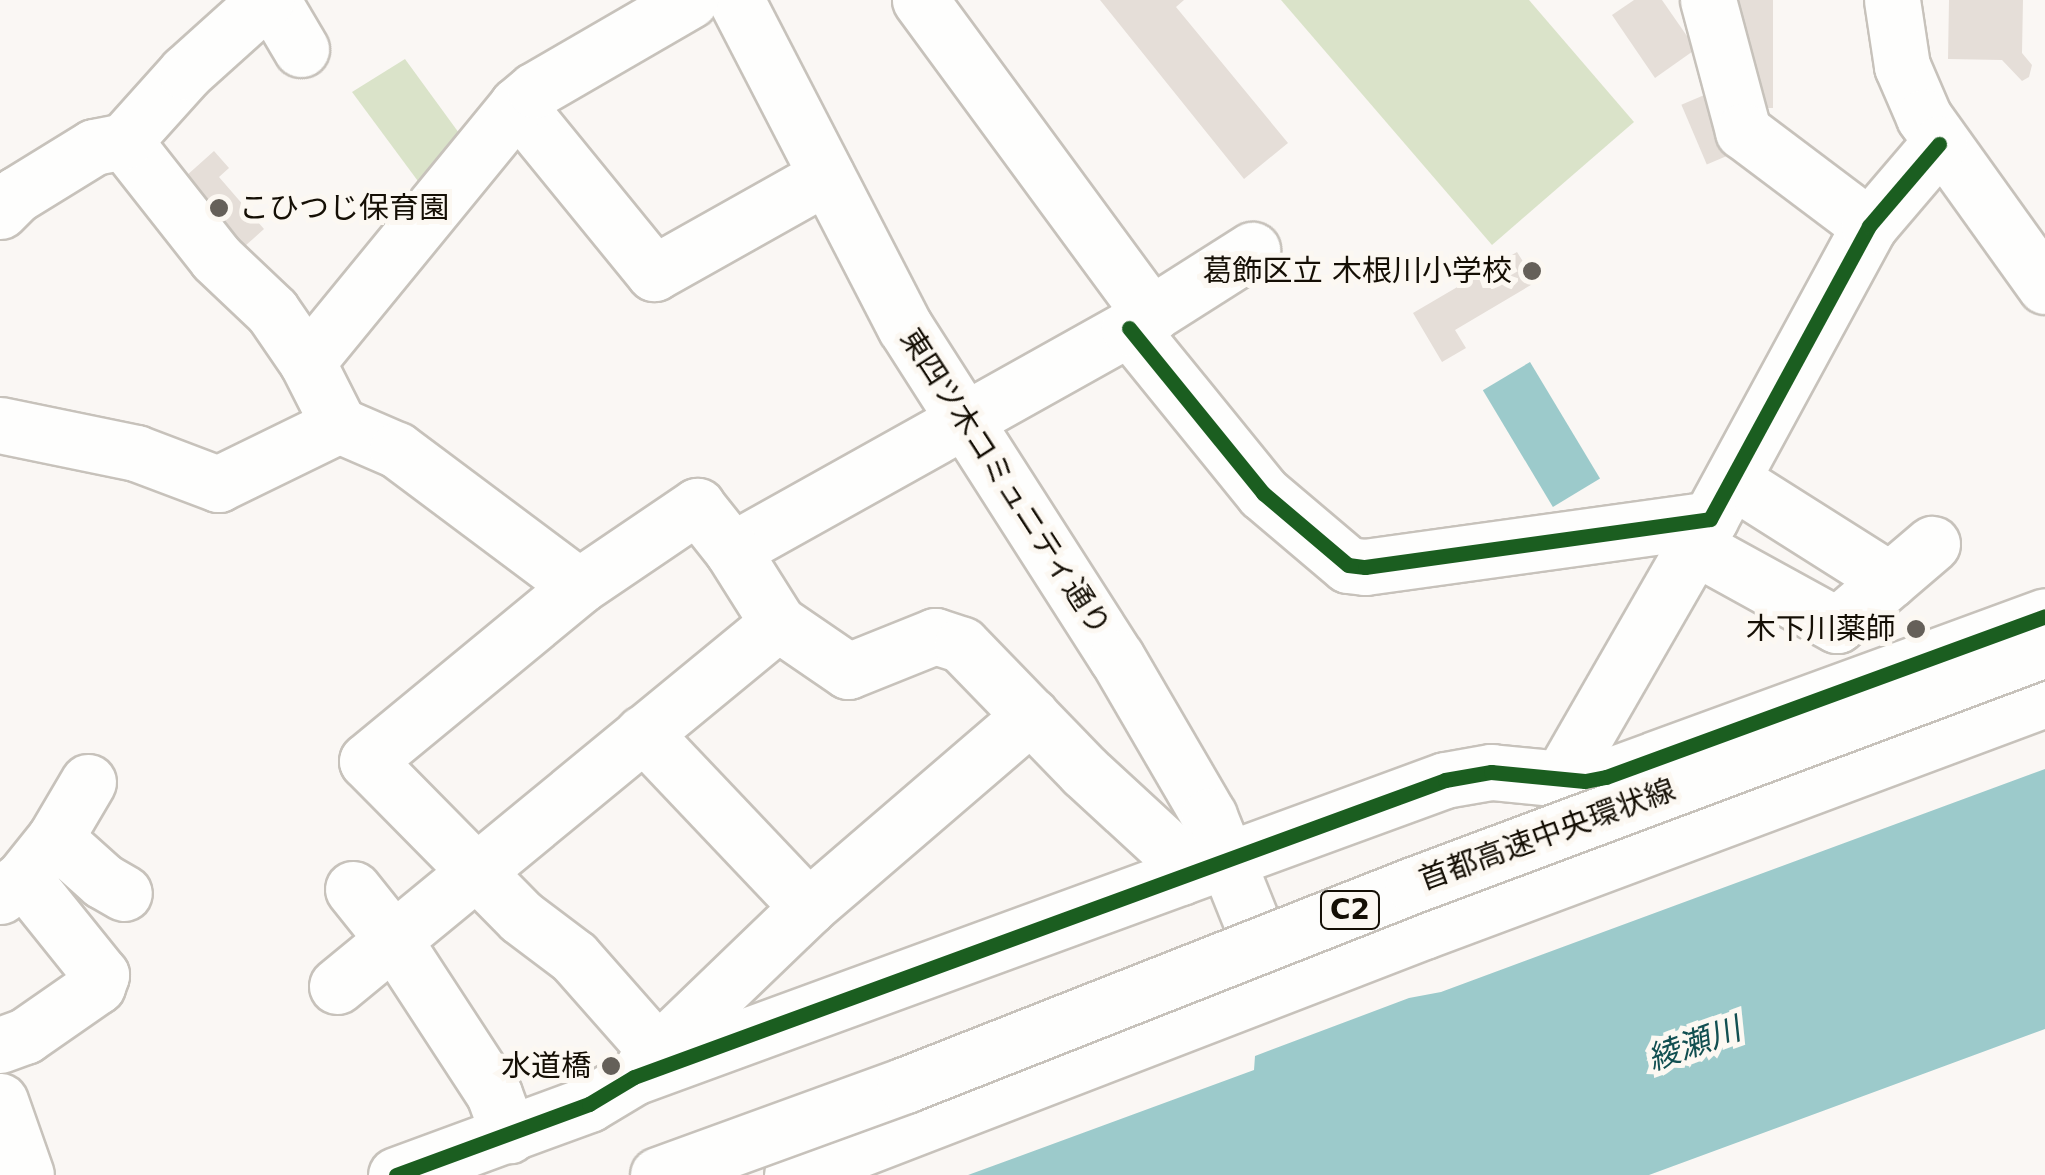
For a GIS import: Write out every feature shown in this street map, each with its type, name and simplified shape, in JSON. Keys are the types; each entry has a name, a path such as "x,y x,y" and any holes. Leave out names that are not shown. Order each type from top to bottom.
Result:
{"main road":[{"path":"0,211 16,195 94,147 124,140 186,72 269,0 302,49"},
{"path":"307,362 517,105 534,90 690,0"},
{"name":"東四ツ木コミュニティ通り","path":"736,0 905,327 1117,658 1205,868 1269,965"},
{"path":"920,0 1263,493 1348,566 1712,515 1890,580"},
{"path":"1708,0 1744,131 1869,226"},
{"path":"1892,0 1902,66 1939,144 2045,286"},
{"path":"517,105 654,273 827,176"},
{"path":"124,140 216,258 272,310 307,362 339,425 397,450 579,586"},
{"path":"1567,852 1544,777 1712,515 1869,226 1939,144"},
{"path":"732,550 1140,321 1252,250"},
{"path":"0,424 136,453 218,484 339,425"},
{"path":"645,1064 574,957 520,917 367,761 579,586 697,506 732,550 778,624 848,671 935,636 962,646 1170,850 1205,868"},
{"path":"1712,515 1837,626 1932,544"},
{"path":"645,1064 1445,780 1491,772 1606,777 2045,616"},
{"path":"337,986 778,624"},
{"name":"首都高速中央環状線","path":"658,1175 905,1085 1413,885 2045,649"},
{"name":"首都高速中央環状線","path":"792,1175 1424,931 2045,700"},
{"path":"396,1175 588,1104 645,1064 808,907 1031,715"},
{"path":"643,733 808,907"},
{"path":"26,871 88,782"},
{"path":"26,871 103,881 124,893"},
{"path":"0,1045 25,1036 97,986 101,974 26,871"},
{"path":"353,888 393,939 494,1094 508,1134"},
{"path":"0,1102 26,1175"}],"green space":[{"path":"1281,0 1529,0 1634,122 1492,245"},
{"path":"405,59 467,144 426,192 352,92"}],"water":[{"path":"1530,362 1600,479 1553,507 1483,390"},
{"name":"綾瀬川","path":"2045,769 2045,1029 1649,1175 968,1175 1254,1070 1255,1056 1409,998 1441,992"}],"building":[{"path":"1100,0 1184,0 1176,7 1288,143 1244,179"},
{"path":"1634,0 1662,0 1696,49 1655,78 1612,15"},
{"path":"1729,0 1773,0 1773,108 1729,108"},
{"path":"1949,0 2023,0 2022,53 2032,65 2029,77 2022,81 2002,60 1948,59"},
{"path":"1709,93 1734,153 1707,165 1681,105"},
{"path":"214,151 229,168 219,177 264,229 236,254 176,185"},
{"path":"1517,252 1536,282 1455,330 1466,348 1442,362 1413,313"}],"cycle path":[{"path":"1129,328 1263,493 1348,565 1365,567 1710,519 1869,226 1939,144"},
{"path":"396,1175 589,1104 634,1077 1445,780 1491,772 1585,781 1606,777 2045,616"}],"place":[{"name":"こひつじ保育園","path":"219,208"},
{"name":"葛飾区立 木根川小学校","path":"1532,271"},
{"name":"木下川薬師","path":"1916,629"},
{"name":"水道橋","path":"611,1066"}]}
